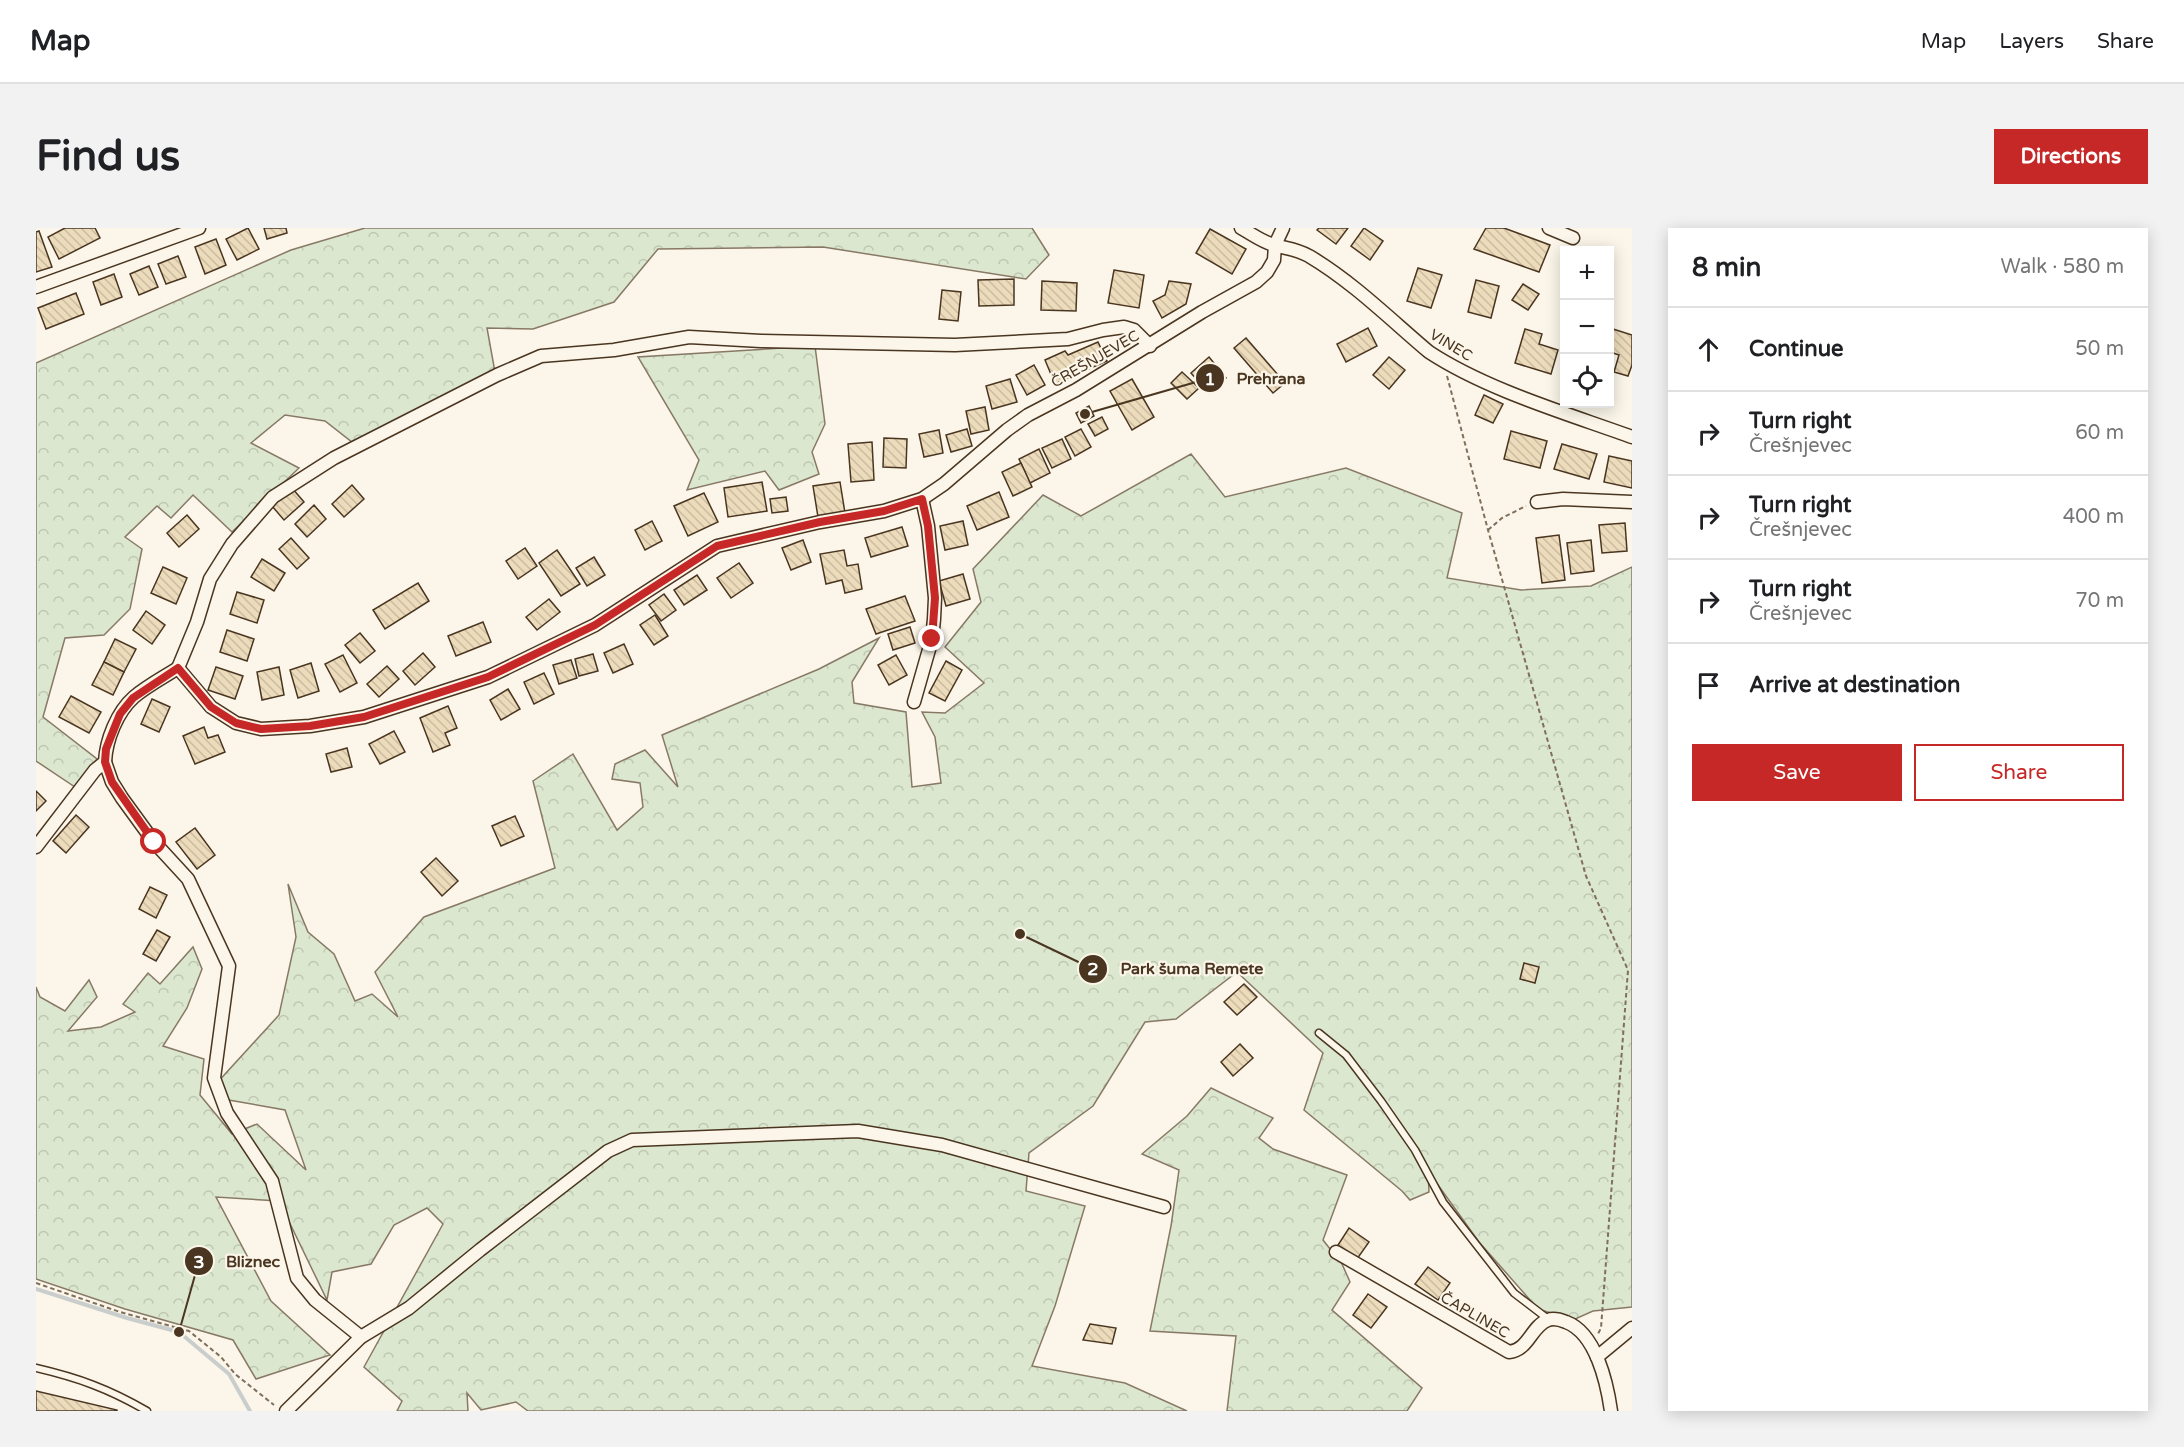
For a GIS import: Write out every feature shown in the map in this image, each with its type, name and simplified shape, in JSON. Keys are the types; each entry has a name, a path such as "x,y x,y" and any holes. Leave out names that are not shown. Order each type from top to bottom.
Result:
{"street":[{"path":"36,287 199,228"},
{"name":"VINEC","path":"1242,228 1275,245 1292,248 1334,273 1444,362 1503,389 1632,437"},
{"path":"1275,245 1283,228"},
{"path":"1549,228 1573,238"},
{"name":"ČREŠNJEVEC","path":"178,668 211,707 236,723 261,729 310,726 364,717 488,677 595,625 717,546 820,522 872,514 922,499 944,484 1028,415 1076,390 1202,312 1256,282 1267,272 1274,260 1275,245"},
{"path":"361,1337 315,1300 297,1278 272,1181 227,1113 214,1078 229,966 188,879 154,842 122,798 112,782 105,762 106,749 120,714 133,698 178,668 197,622 210,579 232,544 273,497 334,458 497,375 541,356 614,350 689,337 761,341 955,345 1068,339 1124,327 1134,330 1150,346"},
{"path":"914,702 932,639 934,608 928,526 922,499"},
{"path":"1537,502 1563,499 1632,502"},
{"path":"36,847 95,770 105,762"},
{"path":"286,1411 361,1337 409,1308 608,1151 632,1140 858,1131 942,1145 1164,1207"},
{"name":"ČAPLINEC","path":"1335,1252 1509,1352 1520,1350 1540,1325 1549,1319"},
{"path":"1549,1319 1574,1325 1590,1344 1608,1390 1611,1411"},
{"path":"1597,1358 1632,1328"}],"lane":[{"path":"1319,1033 1346,1055 1381,1101 1415,1150 1443,1202 1514,1293 1549,1319"},
{"path":"36,1368 80,1379 121,1396 147,1411"}],"path":[{"path":"1444,362 1488,530 1586,876 1628,970 1601,1328 1597,1337 1590,1344"},
{"path":"1488,530 1502,518 1537,502"},
{"path":"36,1283 120,1312 189,1331 221,1357 235,1374 275,1405"}],"green space":[{"path":"365,228 1032,228 1049,255 1026,279 823,247 658,249 614,302 533,329 487,328 495,372 352,442 325,421 285,415 251,443 299,468 232,532 193,495 171,518 157,506 125,537 142,549 130,609 104,635 65,638 43,717 97,759 75,787 36,761 36,363 291,250"},
{"path":"815,346 825,424 812,452 819,474 779,490 765,471 687,490 699,460 638,357"},
{"path":"1191,454 1225,497 1346,468 1462,513 1447,578 1521,590 1591,586 1632,567 1632,1307 1593,1311 1573,1320 1538,1309 1479,1242 1428,1171 1429,1192 1410,1200 1304,1110 1323,1053 1237,972 1176,1019 1145,1022 1093,1106 1029,1153 1026,1191 1085,1206 1055,1306 1032,1366 1125,1383 1187,1411 528,1411 516,1402 481,1410 467,1393 468,1411 397,1411 402,1401 364,1367 443,1224 427,1208 394,1225 371,1264 332,1272 327,1300 279,1201 216,1197 271,1301 330,1355 256,1379 233,1340 125,1309 36,1279 36,987 40,997 65,1011 89,980 97,997 68,1031 101,1027 135,1012 123,1004 148,973 160,984 193,947 202,969 187,1008 163,1046 204,1059 200,1095 232,1134 257,1124 306,1170 285,1110 223,1099 216,1084 279,1015 296,937 288,884 308,932 334,954 355,1001 372,994 398,1017 375,972 424,917 555,868 533,781 573,754 617,830 643,807 640,783 612,779 615,764 645,750 678,787 662,735 819,669 879,638 852,682 854,703 906,712 912,787 941,783 935,737 922,712 945,713 984,683 945,647 981,602 973,569 1043,495 1081,516"},
{"path":"1211,1088 1273,1118 1259,1138 1273,1149 1347,1175 1323,1240 1342,1264 1350,1282 1332,1310 1422,1388 1407,1411 1227,1411 1236,1336 1150,1331 1171,1226 1179,1170 1142,1154 1187,1116"}],"building":[{"path":"65,228 95,228 100,238 59,259 48,237"},
{"path":"248,228 259,249 237,260 226,239"},
{"path":"264,228 286,228 287,233 267,239"},
{"path":"1319,228 1348,228 1336,244 1317,230"},
{"path":"1364,228 1383,241 1370,260 1351,246"},
{"path":"1486,228 1504,228 1550,245 1539,272 1474,249"},
{"path":"1210,229 1246,249 1232,274 1196,253"},
{"path":"39,231 52,267 36,272 36,232"},
{"path":"216,239 226,265 205,274 195,247"},
{"path":"178,256 186,277 166,284 158,264"},
{"path":"149,266 158,287 139,295 130,274"},
{"path":"1418,268 1442,275 1431,308 1407,301"},
{"path":"1114,270 1144,275 1139,308 1108,303"},
{"path":"114,274 122,297 101,305 93,282"},
{"path":"1014,279 1014,305 979,306 978,280"},
{"path":"1476,280 1499,286 1491,318 1468,312"},
{"path":"1042,281 1077,283 1076,311 1041,310"},
{"path":"1169,281 1191,284 1186,304 1162,318 1153,301 1165,295"},
{"path":"1523,284 1539,294 1528,310 1512,300"},
{"path":"942,290 961,292 958,321 939,319"},
{"path":"76,293 84,314 46,329 38,308"},
{"path":"1368,328 1377,346 1346,362 1337,344"},
{"path":"1525,329 1542,334 1539,344 1558,350 1551,374 1515,363"},
{"path":"1614,329 1632,335 1632,365 1628,376 1614,372 1619,355 1614,353"},
{"path":"1246,338 1285,383 1273,393 1234,348"},
{"path":"1098,342 1107,361 1055,384 1045,360 1065,351 1068,355"},
{"path":"1209,357 1226,378 1209,393 1191,373"},
{"path":"1389,357 1405,370 1389,389 1373,375"},
{"path":"1034,365 1045,385 1027,395 1016,375"},
{"path":"1182,372 1199,388 1187,399 1171,383"},
{"path":"1010,379 1017,402 992,409 986,386"},
{"path":"1132,379 1154,417 1132,430 1110,391"},
{"path":"1484,395 1503,404 1493,423 1475,415"},
{"path":"1089,406 1094,416 1081,423 1076,413"},
{"path":"985,407 989,430 971,434 966,411"},
{"path":"1102,417 1108,429 1095,436 1088,424"},
{"path":"967,429 972,446 951,452 946,435"},
{"path":"1081,429 1091,447 1075,456 1065,437"},
{"path":"939,430 943,453 924,457 919,434"},
{"path":"1511,431 1547,441 1540,468 1504,459"},
{"path":"884,438 907,439 906,468 883,467"},
{"path":"1062,439 1071,459 1052,468 1042,448"},
{"path":"872,442 874,480 851,482 848,444"},
{"path":"1562,444 1597,454 1589,479 1554,469"},
{"path":"1039,449 1050,473 1030,483 1019,459"},
{"path":"1609,456 1632,461 1632,488 1604,482"},
{"path":"1021,463 1032,487 1013,496 1002,472"},
{"path":"762,482 767,511 728,517 724,488"},
{"path":"840,482 845,513 818,517 813,486"},
{"path":"352,485 364,499 344,517 332,504"},
{"path":"292,488 304,502 284,520 272,506"},
{"path":"999,492 1009,517 977,530 967,506"},
{"path":"704,493 718,522 688,536 674,506"},
{"path":"786,497 788,511 772,513 770,499"},
{"path":"314,505 326,519 307,537 295,524"},
{"path":"187,515 199,529 179,547 167,533"},
{"path":"652,521 662,541 645,550 635,530"},
{"path":"963,521 968,545 945,550 940,526"},
{"path":"1625,523 1627,551 1602,553 1599,525"},
{"path":"902,527 908,546 871,557 865,538"},
{"path":"1559,535 1565,580 1542,583 1536,538"},
{"path":"291,538 309,558 297,569 279,549"},
{"path":"803,540 811,562 791,570 782,548"},
{"path":"1591,540 1594,571 1571,574 1567,543"},
{"path":"525,548 537,566 518,579 506,561"},
{"path":"557,550 580,584 561,596 539,563"},
{"path":"844,550 847,566 858,564 862,589 845,593 842,580 826,584 820,554"},
{"path":"594,557 605,575 587,586 576,568"},
{"path":"262,559 285,573 274,591 251,577"},
{"path":"739,563 753,583 731,598 717,578"},
{"path":"163,567 187,578 176,604 151,593"},
{"path":"963,574 970,599 946,606 939,581"},
{"path":"697,575 707,590 684,605 674,590"},
{"path":"418,583 429,601 385,629 373,610"},
{"path":"237,592 264,600 257,623 230,614"},
{"path":"664,594 676,610 661,621 649,605"},
{"path":"905,596 915,621 876,634 866,609"},
{"path":"549,599 560,612 537,630 526,617"},
{"path":"146,611 165,625 152,644 133,630"},
{"path":"655,615 668,636 654,645 640,625"},
{"path":"483,622 491,642 456,656 448,636"},
{"path":"910,627 915,643 893,650 888,634"},
{"path":"227,630 254,639 247,661 220,652"},
{"path":"360,633 375,651 360,663 345,645"},
{"path":"115,639 136,649 124,672 104,662"},
{"path":"624,644 633,664 613,673 604,653"},
{"path":"423,653 435,667 415,685 403,671"},
{"path":"593,654 598,671 579,676 575,659"},
{"path":"343,655 357,683 340,692 325,664"},
{"path":"896,655 907,675 889,685 878,665"},
{"path":"571,660 577,678 559,684 553,665"},
{"path":"946,661 962,670 945,701 929,693"},
{"path":"104,662 124,672 113,695 92,685"},
{"path":"311,663 319,691 298,698 290,670"},
{"path":"387,666 399,679 379,697 367,684"},
{"path":"216,667 243,676 235,699 208,690"},
{"path":"279,667 284,695 262,700 257,672"},
{"path":"544,673 554,694 534,704 524,682"},
{"path":"508,689 520,709 501,720 490,700"},
{"path":"71,696 101,712 89,733 59,717"},
{"path":"152,699 170,707 159,732 141,724"},
{"path":"448,706 457,728 445,733 450,745 433,752 420,718"},
{"path":"204,727 208,738 218,735 225,752 195,764 183,736"},
{"path":"394,731 405,752 380,764 369,744"},
{"path":"347,748 352,767 331,772 326,754"},
{"path":"36,791 46,801 36,811"},
{"path":"76,815 89,827 66,853 53,841"},
{"path":"515,816 524,836 501,846 492,826"},
{"path":"195,828 215,855 197,869 176,842"},
{"path":"436,858 458,881 442,896 421,872"},
{"path":"150,887 167,895 156,918 139,909"},
{"path":"157,930 170,937 156,961 143,954"},
{"path":"1524,963 1539,967 1535,983 1520,979"},
{"path":"1244,984 1257,997 1237,1015 1224,1002"},
{"path":"1240,1044 1253,1058 1233,1076 1221,1062"},
{"path":"1349,1228 1369,1242 1357,1259 1338,1245"},
{"path":"1428,1267 1450,1283 1438,1300 1415,1284"},
{"path":"1368,1294 1387,1307 1371,1328 1353,1315"},
{"path":"1090,1324 1116,1328 1112,1344 1083,1340"},
{"path":"36,1391 117,1410 117,1411 36,1411"}],"waterway":[{"path":"36,1289 179,1332 229,1374 250,1411"}],"place":[{"name":"Prehrana","path":"1085,414"},
{"name":"Park šuma Remete","path":"1020,934"},
{"name":"Bliznec","path":"179,1332"}],"route":[{"path":"154,842 112,782 105,762 106,749 120,714 133,698 178,668 211,707 236,723 261,729 310,726 364,717 488,677 595,625 717,546 820,522 884,511 922,499 928,526 935,598 932,639"}]}
